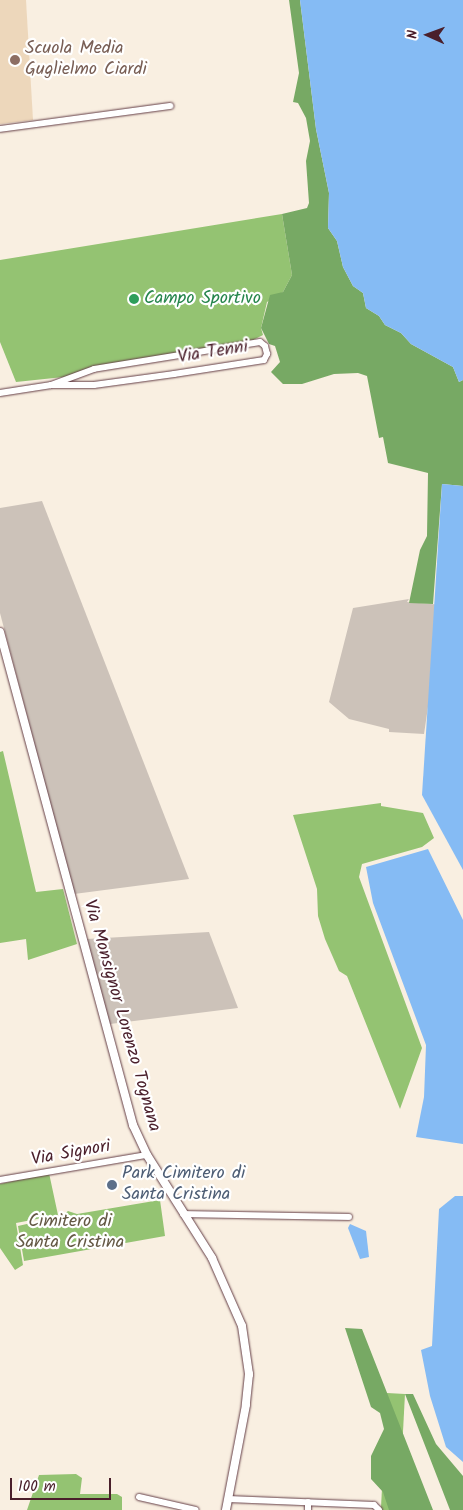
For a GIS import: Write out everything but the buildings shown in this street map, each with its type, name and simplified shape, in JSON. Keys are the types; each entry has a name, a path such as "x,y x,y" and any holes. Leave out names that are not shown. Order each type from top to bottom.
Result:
{"street":[{"path":"0,129 170,106"},
{"name":"Via Tenni","path":"0,393 51,385 84,385 264,360 267,354 266,346 260,342 82,373 51,385"},
{"path":"82,373 84,385"},
{"name":"Via Monsignor Lorenzo Tognana","path":"0,632 114,1062 134,1125 147,1155 212,1258 242,1326 249,1374 246,1404 226,1510"},
{"name":"Via Signori","path":"0,1180 147,1155"},
{"path":"183,1214 349,1217"},
{"path":"139,1497 196,1510"},
{"path":"228,1499 374,1505 379,1510"},
{"path":"308,1502 308,1510"}],"shaded area":[{"name":"Scuola Media Guglielmo Ciardi","path":"0,0 26,0 33,120 0,124"},
{"path":"42,501 189,879 74,894 0,613 0,508"},
{"path":"409,599 407,602 443,605 424,734 389,732 389,729 349,719 329,702 353,608"},
{"path":"209,932 238,1008 110,1024 87,939"}],"green space":[{"path":"289,0 300,0 316,129 329,193 328,228 337,241 343,267 353,286 363,293 366,308 379,316 385,325 401,333 411,344 453,367 459,382 463,380 463,486 442,484 433,604 409,603 420,550 427,536 428,473 388,463 383,437 379,438 367,376 358,373 334,374 302,384 283,384 271,372 280,362 275,346 269,344 261,328 270,295 283,292 292,275 282,214 307,208 309,203 306,161 310,141 306,118 298,103 293,102 299,73"},
{"name":"Campo Sportivo","path":"282,214 292,275 283,292 267,302 261,328 263,335 253,340 90,369 73,376 16,382 0,342 0,260"},
{"path":"3,751 36,892 63,889 77,944 28,960 26,939 0,943 0,752"},
{"path":"381,803 381,806 423,813 434,838 422,847 362,864 359,877 422,1048 400,1109 347,976 339,971 325,939 318,916 317,889 293,815"},
{"path":"49,1173 58,1215 16,1223 23,1265 15,1270 0,1248 0,1184"},
{"name":"Cimitero di Santa Cristina","path":"160,1200 165,1236 24,1261 18,1226 62,1216 68,1211 77,1214"},
{"path":"345,1328 362,1329 433,1510 389,1510 383,1492 371,1479 371,1456 384,1429 380,1413 371,1407"},
{"path":"387,1393 405,1394 399,1510 381,1510"},
{"path":"405,1394 413,1394 436,1444 463,1476 463,1510 450,1510"},
{"path":"76,1474 82,1478 80,1494 117,1494 122,1497 122,1510 27,1510 39,1475"}],"water":[{"path":"300,0 463,0 463,380 459,382 453,367 411,344 401,333 385,325 379,316 366,308 363,293 353,286 343,267 337,241 328,228 329,193 316,129"},
{"path":"442,484 463,486 463,870 422,795"},
{"path":"428,849 463,920 463,1144 416,1137 424,1097 426,1045 373,903 366,867"},
{"path":"455,1196 463,1196 463,1462 446,1447 430,1396 421,1350 432,1346 439,1209"},
{"path":"350,1224 366,1231 369,1257 360,1259 348,1228"}],"place":[{"name":"Scuola Media Guglielmo Ciardi","path":"15,60"},
{"name":"Campo Sportivo","path":"134,299"},
{"name":"Park Cimitero di Santa Cristina","path":"112,1185"}]}
